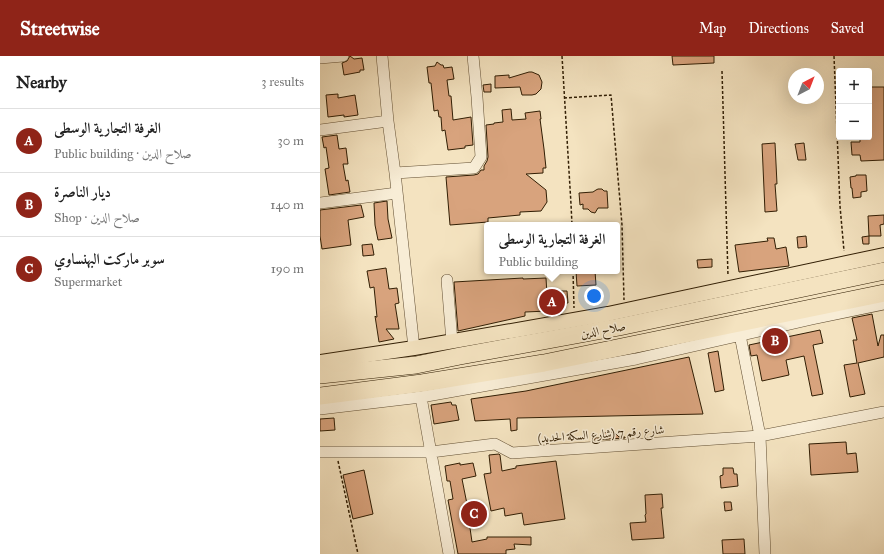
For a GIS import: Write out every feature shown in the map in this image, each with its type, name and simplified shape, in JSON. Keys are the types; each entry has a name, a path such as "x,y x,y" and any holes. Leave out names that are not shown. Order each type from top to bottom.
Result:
{"highway":[{"name":"صلاح الدين","path":"320,375 416,365 619,327 884,271"},
{"path":"815,286 813,297 819,306"},
{"name":"صلاح الدين","path":"320,396 422,383 510,375 544,363 884,293"}],"main road":[{"path":"320,362 452,342 575,320 884,255"}],"street":[{"path":"320,58 343,56"},
{"path":"382,56 414,348"},
{"path":"395,173 474,168 481,157 473,56"},
{"path":"320,130 388,121"},
{"path":"320,202 397,193"},
{"path":"447,280 452,342"},
{"path":"320,409 421,397 510,375 636,359 884,304"},
{"path":"740,335 760,436 765,554"},
{"path":"421,397 449,554"},
{"name":"شارع رقم 7 (شارع السكة الحديد)","path":"320,452 431,452 495,444 512,452 760,436 884,412"}],"path":[{"path":"562,56 572,222"},
{"path":"834,56 840,206 845,263"},
{"path":"722,71 729,288"},
{"path":"564,98 611,95 622,225 624,310"},
{"path":"573,274 575,320"},
{"path":"336,451 358,554"}],"building":[{"path":"350,56 354,59 362,58 364,70 344,75 342,63 347,61"},
{"path":"672,56 714,56 714,63 673,65"},
{"path":"437,62 443,65 444,68 452,67 454,79 447,80 449,96 451,96 453,120 471,117 473,145 465,146 465,148 448,150 445,130 442,131 441,117 439,117 438,110 434,111 431,83 429,83 427,67 435,66"},
{"path":"529,72 539,75 542,82 541,89 536,94 522,95 520,87 495,88 495,76 509,75 509,78"},
{"path":"491,84 491,92 484,92 483,85"},
{"path":"872,87 884,87 884,160 861,161 860,155 852,155 851,142 860,142 860,140 872,140"},
{"path":"338,94 338,98 355,95 358,115 328,117 326,95"},
{"path":"511,109 512,120 526,119 525,113 540,111 546,168 543,168 543,173 526,174 546,190 547,202 541,211 520,212 520,215 488,218 488,222 450,225 446,177 474,175 478,174 481,170 484,170 488,157 486,125 503,122 502,110"},
{"path":"337,135 339,149 346,148 348,164 343,164 346,181 348,180 350,192 329,195 325,169 329,168 326,147 324,148 322,137"},
{"path":"775,143 777,184 775,184 777,211 765,212 762,144"},
{"path":"804,143 806,160 798,160 795,144"},
{"path":"856,175 866,175 867,191 861,192 861,197 853,198 850,177"},
{"path":"598,189 607,191 608,208 598,208 595,213 588,209 583,209 583,204 580,205 579,193 593,192"},
{"path":"387,201 388,219 392,238 378,240 375,225 374,203"},
{"path":"361,205 364,217 348,220 351,245 322,249 320,236 320,210"},
{"path":"884,215 884,224 880,225 881,236 869,236 868,216"},
{"path":"806,236 807,247 798,248 797,237"},
{"path":"869,236 869,244 863,244 862,237"},
{"path":"767,238 774,238 776,249 786,247 789,266 739,272 735,245 768,241"},
{"path":"372,244 374,255 363,256 362,245"},
{"path":"712,259 712,267 698,268 697,260"},
{"path":"386,268 389,289 397,288 399,303 395,304 399,329 386,329 394,339 379,342 375,316 377,317 374,287 370,288 367,271"},
{"path":"576,274 595,274 596,285 577,286"},
{"path":"546,278 548,311 525,312 525,316 458,331 454,282"},
{"path":"560,291 567,291 568,303 561,303"},
{"path":"872,314 878,346 881,335 884,335 884,357 858,363 865,394 850,397 844,365 857,363 853,340 857,340 852,318"},
{"path":"820,330 823,343 813,345 823,394 812,396 804,356 786,360 789,375 762,381 757,355 751,356 749,345"},
{"path":"718,351 724,390 715,392 708,353"},
{"path":"689,357 703,414 517,418 517,430 511,431 510,419 475,421 471,399 526,391"},
{"path":"451,402 452,405 456,405 459,420 434,424 431,405"},
{"path":"334,418 335,430 320,431 320,419"},
{"path":"609,431 619,437 625,438 593,440 593,438 599,438 602,434"},
{"path":"846,442 847,454 856,453 858,472 811,475 809,444"},
{"path":"499,454 502,471 516,468 516,466 556,461 565,519 524,525 522,513 505,516 504,508 491,511 484,474 491,473 489,455"},
{"path":"460,463 460,465 473,463 476,476 462,479 469,514 472,542 487,539 487,537 531,537 531,545 514,544 515,549 506,550 506,554 458,554 448,500 453,499 450,481 447,481 445,466"},
{"path":"723,468 733,468 734,474 737,474 738,486 721,488 720,476 723,475"},
{"path":"364,470 373,514 353,519 343,475"},
{"path":"662,494 663,508 661,508 664,538 632,540 630,523 646,522 645,495"},
{"path":"724,502 731,502 732,510 725,511"},
{"path":"744,539 745,554 723,554 722,540"}],"place":[{"name":"الغرفة التجارية الوسطى","path":"552,302"},
{"name":"ديار الناصرة","path":"775,341"},
{"name":"سوبر ماركت البهنساوي","path":"474,514"}]}
